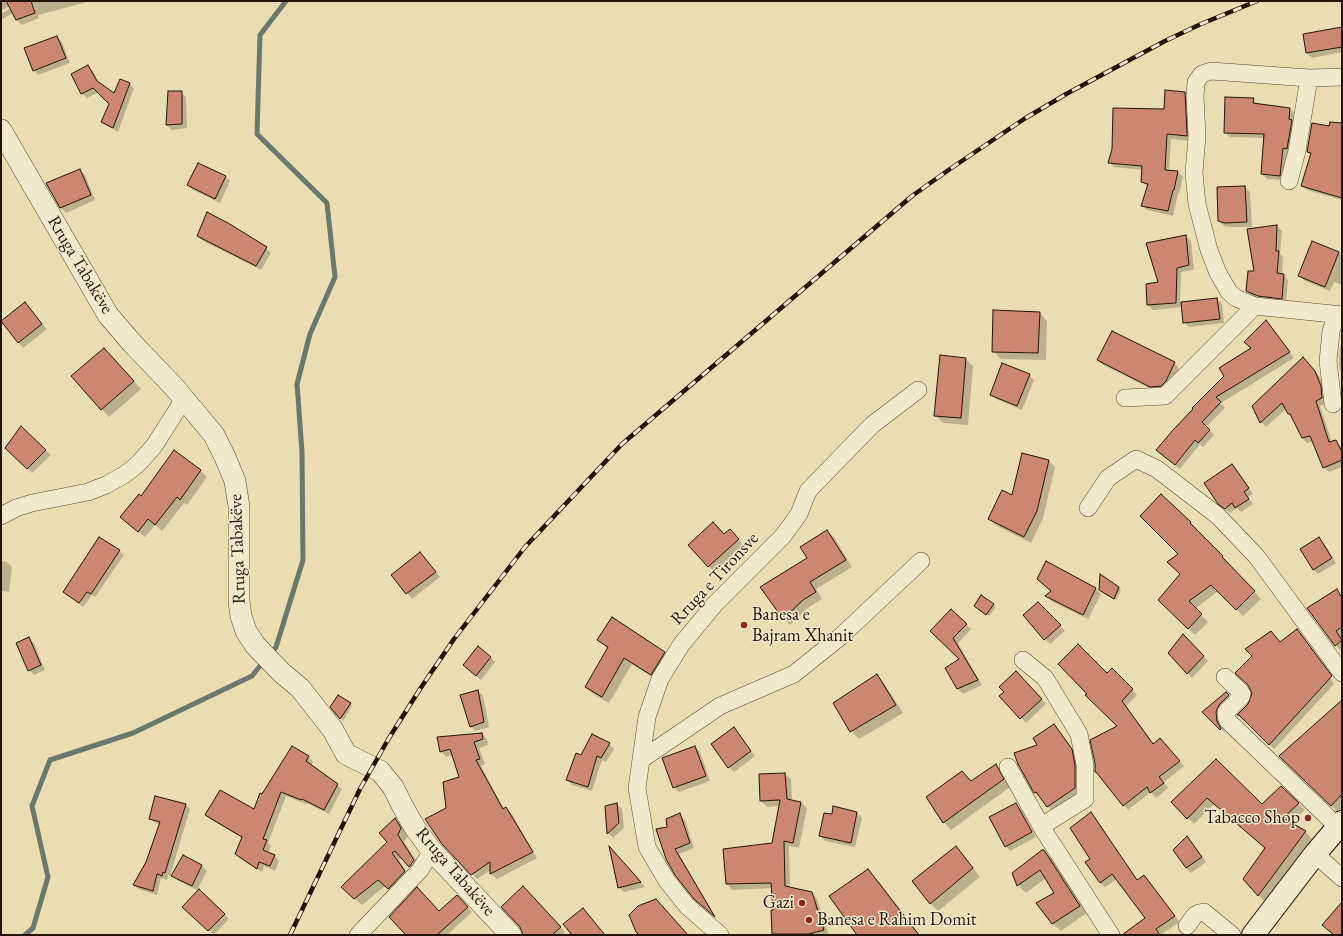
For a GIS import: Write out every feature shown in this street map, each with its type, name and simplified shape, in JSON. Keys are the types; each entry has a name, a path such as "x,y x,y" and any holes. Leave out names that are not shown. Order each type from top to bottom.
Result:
{"main road":[{"path":"1253,935 1340,825"}],"street":[{"path":"1333,404 1328,361 1331,331 1339,315 1255,306 1236,298 1229,292 1218,274 1209,250 1197,204 1194,173 1197,136 1195,97 1196,82 1202,74 1211,71 1309,78 1342,77"},
{"path":"1289,181 1297,151 1309,78"},
{"name":"Rruga Tabakëve","path":"1,130 108,315 132,344 184,399 214,435 225,457 235,481 239,506 240,609 246,631 259,650 282,673 300,688 316,707 333,730 346,754 380,772 393,787 415,828 432,851 512,935"},
{"path":"1125,398 1165,396 1255,306"},
{"name":"Rruga e Tironsve","path":"720,935 687,906 667,880 648,847 637,788 647,717 660,679 682,645 714,606 784,536 799,514 808,491 872,425 918,390"},
{"path":"1,516 32,502 88,492 106,485 124,475 138,464 154,446 184,399"},
{"path":"1088,508 1108,478 1136,459 1157,469 1218,516 1257,557 1342,673"},
{"path":"642,759 720,706 794,674 840,637 921,561"},
{"path":"1023,660 1045,678 1079,734 1085,765 1085,799 1045,824 1044,831"},
{"path":"1225,677 1242,694 1241,697 1226,712 1228,721 1340,825"},
{"path":"1008,766 1044,831 1111,935"},
{"path":"358,935 420,870 432,851"},
{"path":"1316,854 1342,878"},
{"path":"1187,926 1195,915 1199,912 1204,912 1232,935"}],"building":[{"path":"6,1 31,1 35,13 16,20"},
{"path":"1342,27 1342,47 1306,53 1303,34"},
{"path":"57,36 66,58 33,71 24,48"},
{"path":"88,65 97,81 114,93 120,79 130,83 113,128 101,122 109,104 93,88 81,94 71,74"},
{"path":"1165,90 1185,92 1187,133 1187,136 1167,134 1165,170 1178,171 1168,211 1141,206 1148,184 1141,182 1142,166 1108,163 1112,149 1113,108 1164,109"},
{"path":"168,91 182,91 182,124 166,125"},
{"path":"1225,97 1254,98 1253,103 1290,108 1289,119 1292,120 1287,149 1283,148 1280,176 1261,174 1264,134 1224,133"},
{"path":"1330,122 1342,123 1342,198 1301,186 1311,153 1307,152 1312,123 1329,126"},
{"path":"198,163 226,176 215,199 187,185"},
{"path":"80,169 91,195 60,208 46,183"},
{"path":"1245,186 1247,222 1225,223 1218,221 1217,187"},
{"path":"207,212 267,247 256,266 197,236"},
{"path":"1277,225 1276,251 1279,251 1277,273 1284,274 1282,299 1258,296 1246,291 1248,271 1254,271 1247,229"},
{"path":"1186,235 1189,265 1177,268 1176,303 1147,305 1146,284 1158,282 1146,243"},
{"path":"1312,241 1339,252 1325,287 1298,276"},
{"path":"1217,298 1220,319 1183,323 1181,302"},
{"path":"25,302 42,324 18,343 1,321"},
{"path":"993,310 1040,312 1038,353 992,352"},
{"path":"1266,320 1290,352 1216,397 1221,402 1202,422 1210,430 1198,443 1195,440 1175,465 1156,450 1193,409 1192,408 1224,376 1219,368 1251,348 1244,342"},
{"path":"1112,331 1175,362 1166,381 1161,386 1150,387 1097,360"},
{"path":"104,348 134,381 101,410 71,376"},
{"path":"940,355 966,358 961,418 934,416"},
{"path":"1303,357 1315,371 1321,386 1322,398 1316,401 1329,442 1336,440 1342,452 1342,460 1323,468 1310,436 1302,438 1290,414 1288,414 1282,403 1260,423 1252,406"},
{"path":"1002,363 1030,374 1017,406 990,395"},
{"path":"21,426 46,450 27,469 5,448"},
{"path":"174,450 201,470 180,500 177,497 155,525 148,519 138,532 120,517 139,494 141,496"},
{"path":"1022,453 1049,460 1037,511 1024,537 988,519 1002,490 1012,495"},
{"path":"1232,464 1249,488 1244,492 1249,499 1235,508 1232,503 1225,509 1218,504 1204,483"},
{"path":"1161,494 1191,522 1190,523 1255,591 1236,610 1211,585 1189,601 1202,614 1188,629 1158,600 1180,574 1167,562 1178,554 1140,516"},
{"path":"713,522 724,534 730,529 739,539 708,567 688,545"},
{"path":"827,530 846,560 810,582 816,592 803,600 783,619 760,587 807,558 800,547"},
{"path":"99,537 120,550 91,594 87,592 79,603 63,592"},
{"path":"1319,537 1332,558 1313,570 1300,549"},
{"path":"420,552 436,572 406,594 391,575"},
{"path":"1046,561 1096,588 1083,615 1045,596 1051,591 1037,579"},
{"path":"1100,574 1119,587 1114,599 1099,590"},
{"path":"1337,589 1342,598 1342,627 1336,631 1342,640 1335,646 1307,608"},
{"path":"981,595 994,604 986,615 974,606"},
{"path":"1038,602 1061,625 1044,640 1023,615"},
{"path":"951,609 967,624 953,638 978,680 957,689 945,668 959,659 930,631"},
{"path":"612,617 665,652 651,675 624,658 602,697 585,687 608,647 597,640"},
{"path":"1297,629 1332,676 1269,745 1239,715 1237,715 1248,704 1252,693 1248,685 1235,673 1252,656 1245,649 1271,631 1280,642"},
{"path":"1183,634 1204,656 1187,674 1168,653"},
{"path":"29,637 41,665 28,671 16,643"},
{"path":"1078,644 1107,673 1112,668 1133,689 1122,701 1153,744 1160,738 1180,761 1159,777 1164,783 1150,793 1147,787 1123,806 1095,772 1095,763 1090,740 1117,726 1085,695 1087,694 1058,664"},
{"path":"478,646 491,657 476,676 463,665"},
{"path":"1016,671 1042,699 1020,719 999,696 1004,692 999,687"},
{"path":"877,674 896,705 850,732 833,703"},
{"path":"478,690 484,722 470,727 460,695"},
{"path":"1226,692 1229,695 1219,705 1216,712 1220,730 1202,712"},
{"path":"338,695 351,703 340,719 330,707"},
{"path":"1342,700 1342,794 1331,806 1279,756"},
{"path":"1054,724 1072,749 1075,766 1075,788 1047,807 1036,792 1034,793 1018,764 1014,753 1037,745 1033,738"},
{"path":"734,727 751,751 728,768 711,744"},
{"path":"482,733 483,739 474,742 480,759 476,760 503,809 506,807 533,852 490,874 490,862 471,875 442,844 425,819 446,808 443,782 459,777 450,749 440,752 437,737"},
{"path":"592,734 610,743 601,758 597,756 588,787 566,780 576,753 581,755"},
{"path":"292,746 309,756 306,761 338,784 324,810 302,799 301,800 281,792 263,839 267,840 263,850 275,855 270,866 259,862 257,869 235,854 242,837 205,815 220,790 254,809 260,793 262,794"},
{"path":"695,746 706,776 673,788 662,758"},
{"path":"1216,759 1262,804 1281,786 1299,803 1283,818 1306,831 1258,896 1243,879 1265,848 1207,798 1187,819 1171,802"},
{"path":"996,764 1004,779 943,823 926,797 962,771 971,781"},
{"path":"785,773 787,799 801,802 793,843 784,841 785,886 812,892 824,930 809,934 772,934 771,910 773,910 771,883 726,884 723,849 772,843 780,800 760,801 759,774"},
{"path":"155,796 186,804 165,873 163,872 162,876 157,874 153,891 133,885 146,862 160,822 149,819"},
{"path":"617,803 619,823 607,834 605,806"},
{"path":"1016,803 1032,832 1005,847 989,817"},
{"path":"833,806 857,812 851,843 819,836 824,813 832,814"},
{"path":"1091,812 1137,880 1144,875 1175,916 1156,929 1160,935 1122,935 1145,918 1112,874 1100,883 1085,862 1090,859 1070,828"},
{"path":"680,813 690,843 675,849 715,917 694,899 675,875 666,859 656,829 667,827 666,819"},
{"path":"395,818 401,828 398,835 414,860 409,867 395,851 392,853 405,871 388,889 378,880 354,899 341,887 387,842 379,833"},
{"path":"1187,836 1202,857 1186,868 1173,850"},
{"path":"609,846 641,882 618,888"},
{"path":"956,846 973,868 930,904 912,881"},
{"path":"1044,850 1080,906 1052,924 1036,903 1054,893 1040,870 1017,886 1012,873"},
{"path":"183,855 202,865 192,886 171,876"},
{"path":"868,869 919,935 857,935 829,896"},
{"path":"523,886 561,927 552,935 523,935 520,927 501,907"},
{"path":"417,887 439,911 457,895 468,907 437,935 406,935 389,917"},
{"path":"199,889 225,914 208,931 182,907"},
{"path":"656,899 688,935 639,935 636,932 629,915 638,906"},
{"path":"1342,902 1342,935 1334,935 1322,925"},
{"path":"583,908 605,935 572,935 563,924"}],"waterway":[{"path":"270,655 276,647 303,560 302,452 297,384 310,334 335,277 327,203 257,134 260,35 286,1"},
{"path":"25,935 33,928 48,877 32,806 50,760 133,733 252,676 264,661"}],"railway":[{"path":"290,935 360,789 389,738 420,689 454,639 525,547 622,444 912,196 950,169 1024,119 1068,93 1165,41 1201,24 1257,1"}],"place":[{"name":"Banesa e Bajram Xhanit","path":"744,625"},
{"name":"Tabacco Shop","path":"1308,818"},
{"name":"Gazi","path":"802,903"},
{"name":"Banesa e Rahim Domit","path":"809,920"}]}
